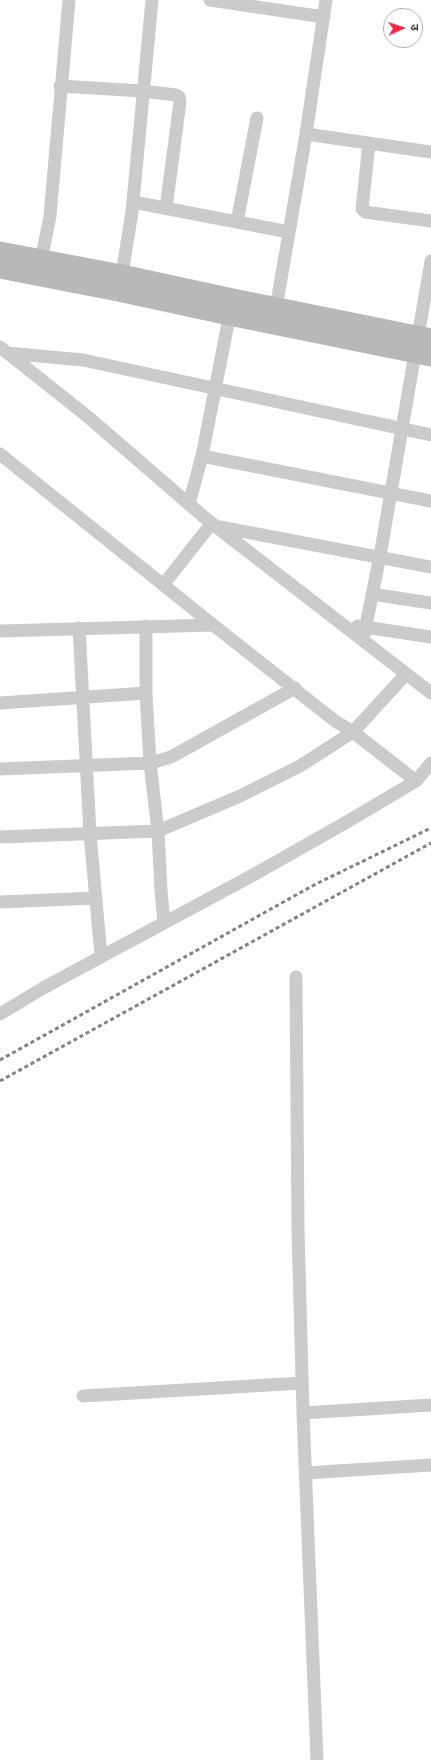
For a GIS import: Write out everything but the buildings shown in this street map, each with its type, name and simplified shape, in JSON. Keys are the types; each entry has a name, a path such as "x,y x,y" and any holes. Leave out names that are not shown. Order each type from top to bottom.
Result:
{"main road":[{"path":"0,251 39,267 424,346"},
{"path":"0,269 39,267 122,274 231,307"}],"street":[{"path":"39,267 50,216 60,86 69,0"},
{"path":"122,274 129,240 152,0"},
{"path":"210,0 324,17"},
{"path":"275,316 306,134 326,0"},
{"path":"60,86 143,91 176,95 180,99 166,208"},
{"path":"237,222 257,118"},
{"path":"306,134 431,152"},
{"path":"369,143 362,209 365,212 431,221"},
{"path":"133,202 289,232"},
{"path":"362,640 380,556 402,429 424,346 431,261"},
{"path":"189,504 202,456 231,307"},
{"path":"4,350 82,360 431,435"},
{"path":"4,350 87,416 214,525 431,693"},
{"path":"0,454 335,721 353,732 416,781"},
{"path":"202,456 431,501"},
{"path":"163,585 214,525"},
{"path":"214,525 431,567"},
{"path":"372,594 431,603"},
{"path":"0,631 213,625"},
{"path":"344,625 431,637"},
{"path":"146,626 146,693 150,763 158,831 164,922"},
{"path":"79,628 90,834 101,956"},
{"path":"0,837 158,831 240,796 300,766 353,732 406,674"},
{"path":"0,769 150,763 170,757 295,688"},
{"path":"0,703 146,693"},
{"path":"0,1014 101,956 256,874 416,781 431,763"},
{"path":"0,902 96,898"},
{"path":"296,977 298,1230 302,1383 318,1760"},
{"path":"83,1396 302,1383"},
{"path":"303,1413 431,1405"},
{"path":"306,1473 431,1465"}],"railway":[{"path":"0,1060 314,885 431,828"},
{"path":"0,1081 431,843"}]}
